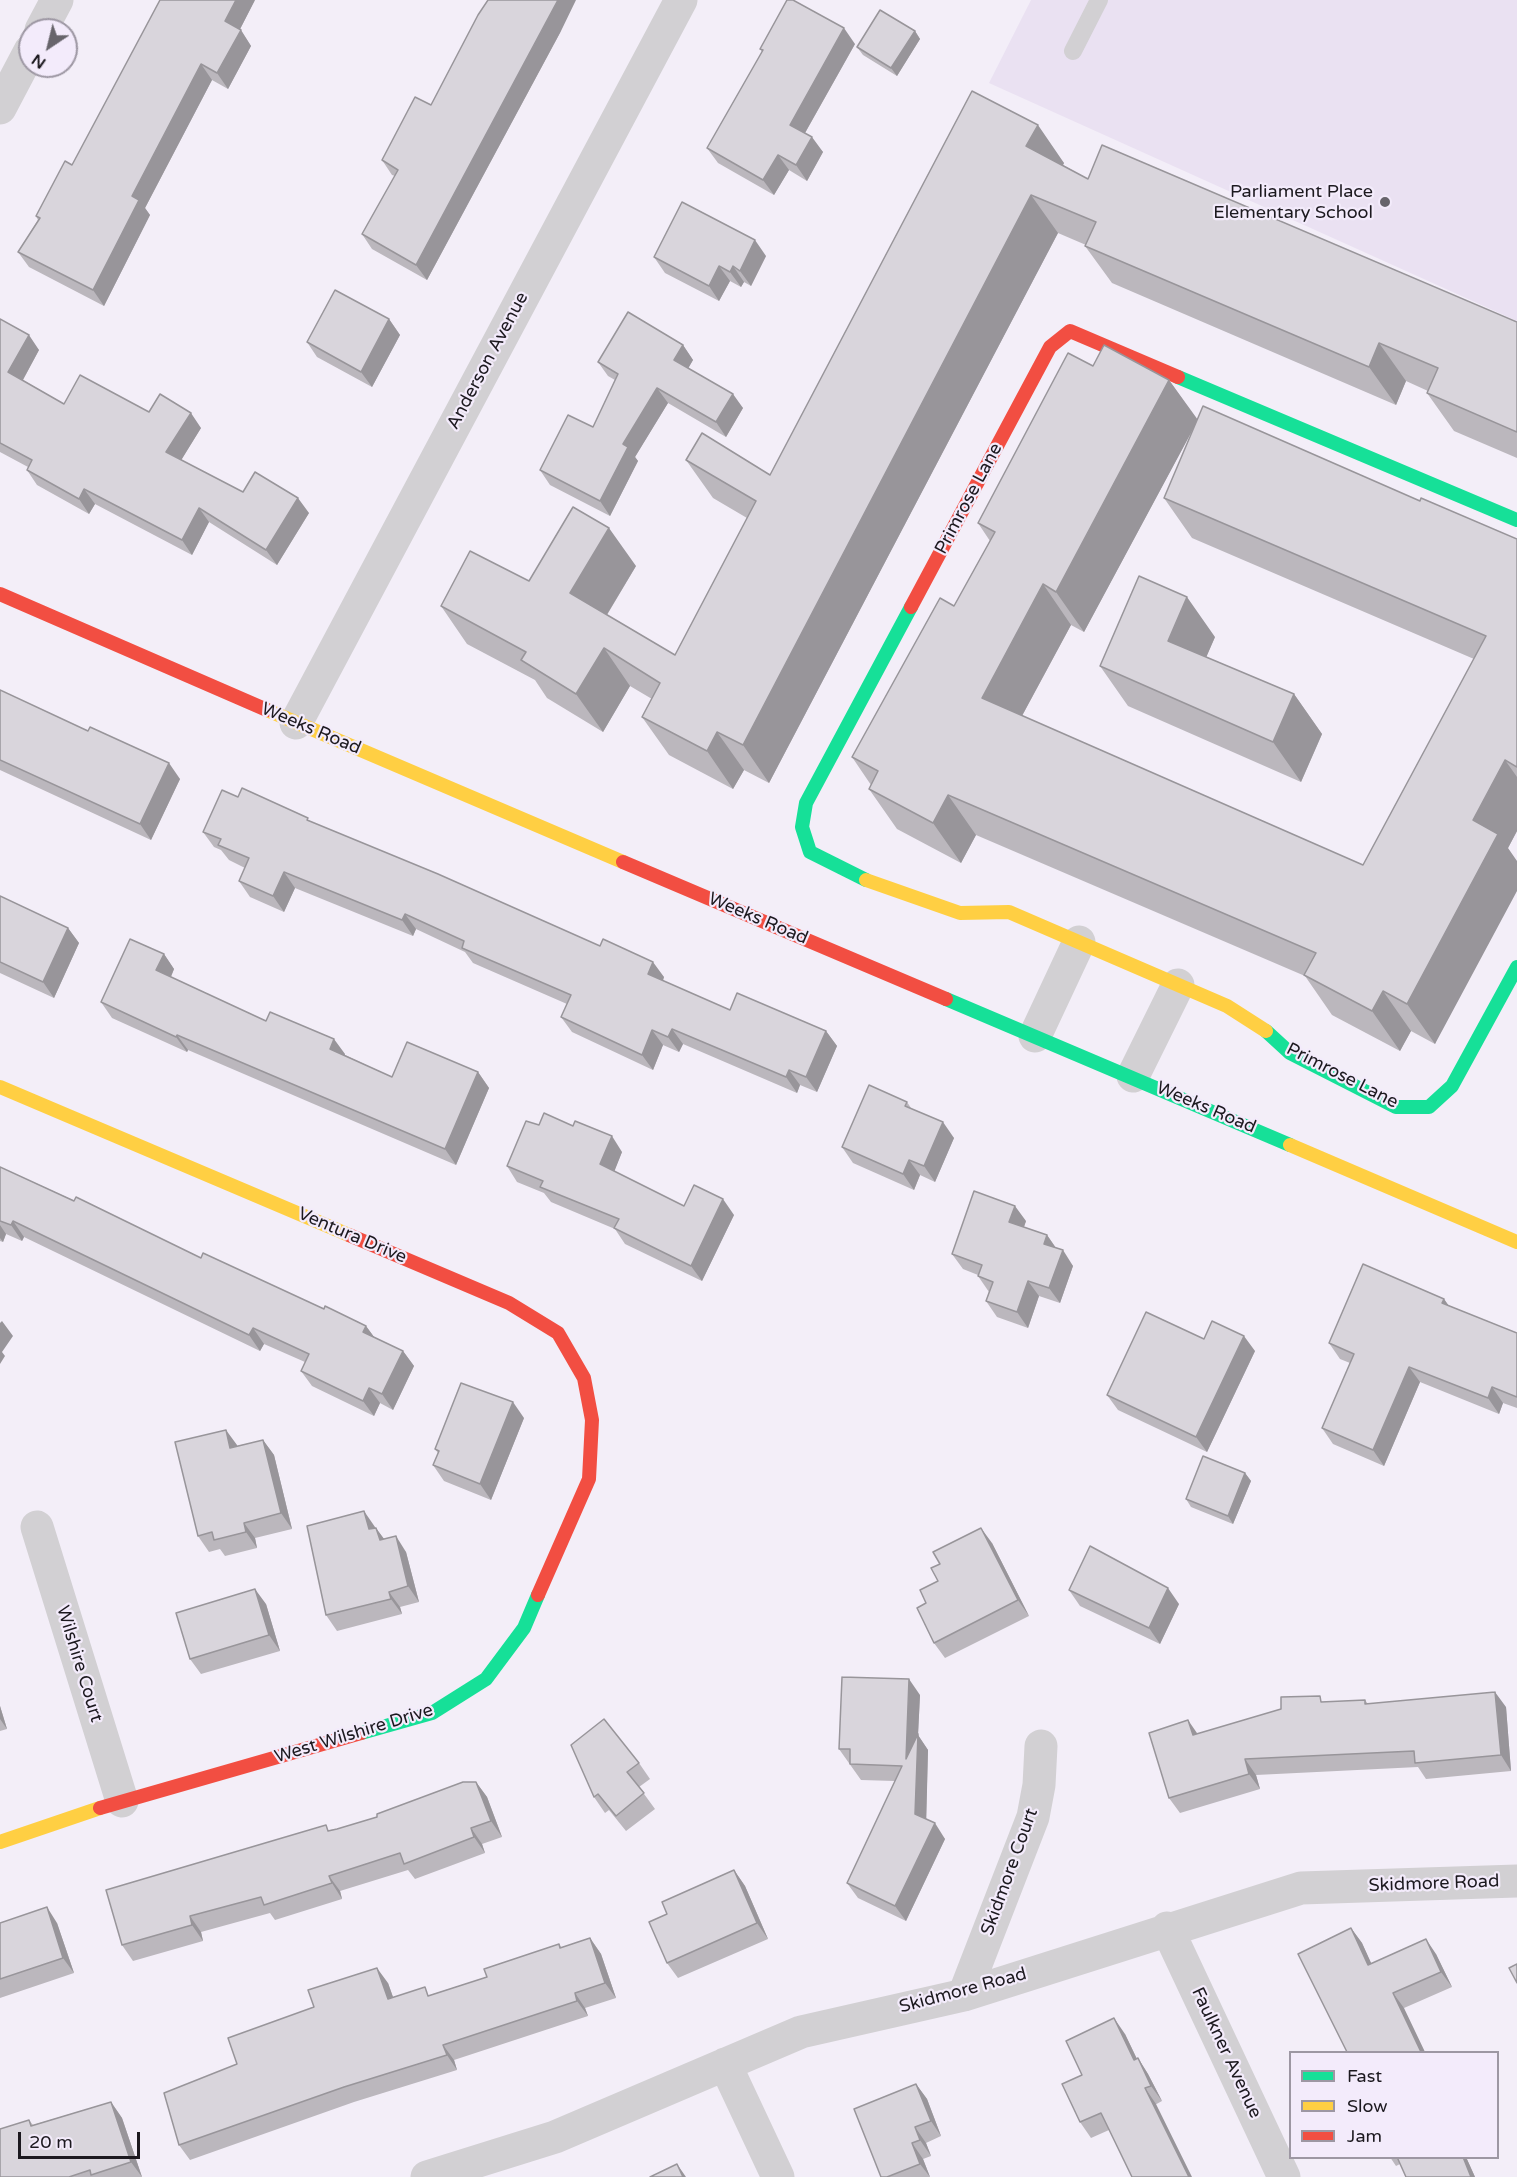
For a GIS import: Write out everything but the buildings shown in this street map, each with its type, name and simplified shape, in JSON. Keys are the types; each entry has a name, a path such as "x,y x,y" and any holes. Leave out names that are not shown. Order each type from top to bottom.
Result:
{"street":[{"path":"47,18 57,0"},
{"name":"Anderson Avenue","path":"296,723 681,0"},
{"path":"0,108 18,74"},
{"name":"Primrose Lane","path":"1517,520 1070,331 1050,347 806,803 802,827 810,852 863,879 960,913 1009,912 1227,1006 1262,1027 1290,1053 1396,1107 1429,1107 1452,1086 1517,967"},
{"name":"Weeks Road","path":"0,594 296,723 1133,1076 1517,1242"},
{"path":"1035,1036 1078,942"},
{"path":"1133,1076 1178,985"},
{"name":"Ventura Drive","path":"0,1087 509,1303 558,1333 584,1378 592,1420 589,1479"},
{"name":"West Wilshire Drive","path":"0,1842 122,1801 432,1713 486,1679 524,1628 589,1479"},
{"name":"Wilshire Court","path":"37,1527 122,1801"},
{"name":"Skidmore Court","path":"964,1995 1033,1817 1039,1785 1041,1746"},
{"name":"Skidmore Road","path":"427,2177 555,2137 801,2032 964,1995 1167,1928 1301,1888 1517,1881"},
{"name":"Faulkner Avenue","path":"1167,1928 1284,2177"},
{"path":"725,2064 778,2177"}],"lane":[{"path":"1073,51 1099,0"}],"shaded area":[{"name":"Parliament Place Elementary School","path":"1031,0 1517,0 1517,321 989,83"}],"traffic: fast":[{"path":"1178,377 1517,520"},
{"path":"866,880 810,852 802,827 806,803 911,607"},
{"path":"1266,1031 1290,1053 1396,1107 1429,1107 1452,1086 1517,967"},
{"path":"946,999 1290,1145"},
{"path":"361,1733 432,1713 486,1679 524,1628 538,1595"}],"traffic: slow":[{"path":"267,710 623,862"},
{"path":"866,880 960,913 1009,912 1227,1006 1266,1031"},
{"path":"0,1087 349,1235"},
{"path":"1290,1145 1517,1242"},
{"path":"0,1842 100,1808"}],"traffic: jam":[{"path":"911,607 1050,347 1070,331 1178,377"},
{"path":"0,594 267,710"},
{"path":"623,862 946,999"},
{"path":"349,1235 509,1303 558,1333 584,1378 592,1420 589,1479 538,1595"},
{"path":"100,1808 361,1733"}],"place":[{"name":"Parliament Place Elementary School","path":"1385,202"}]}
